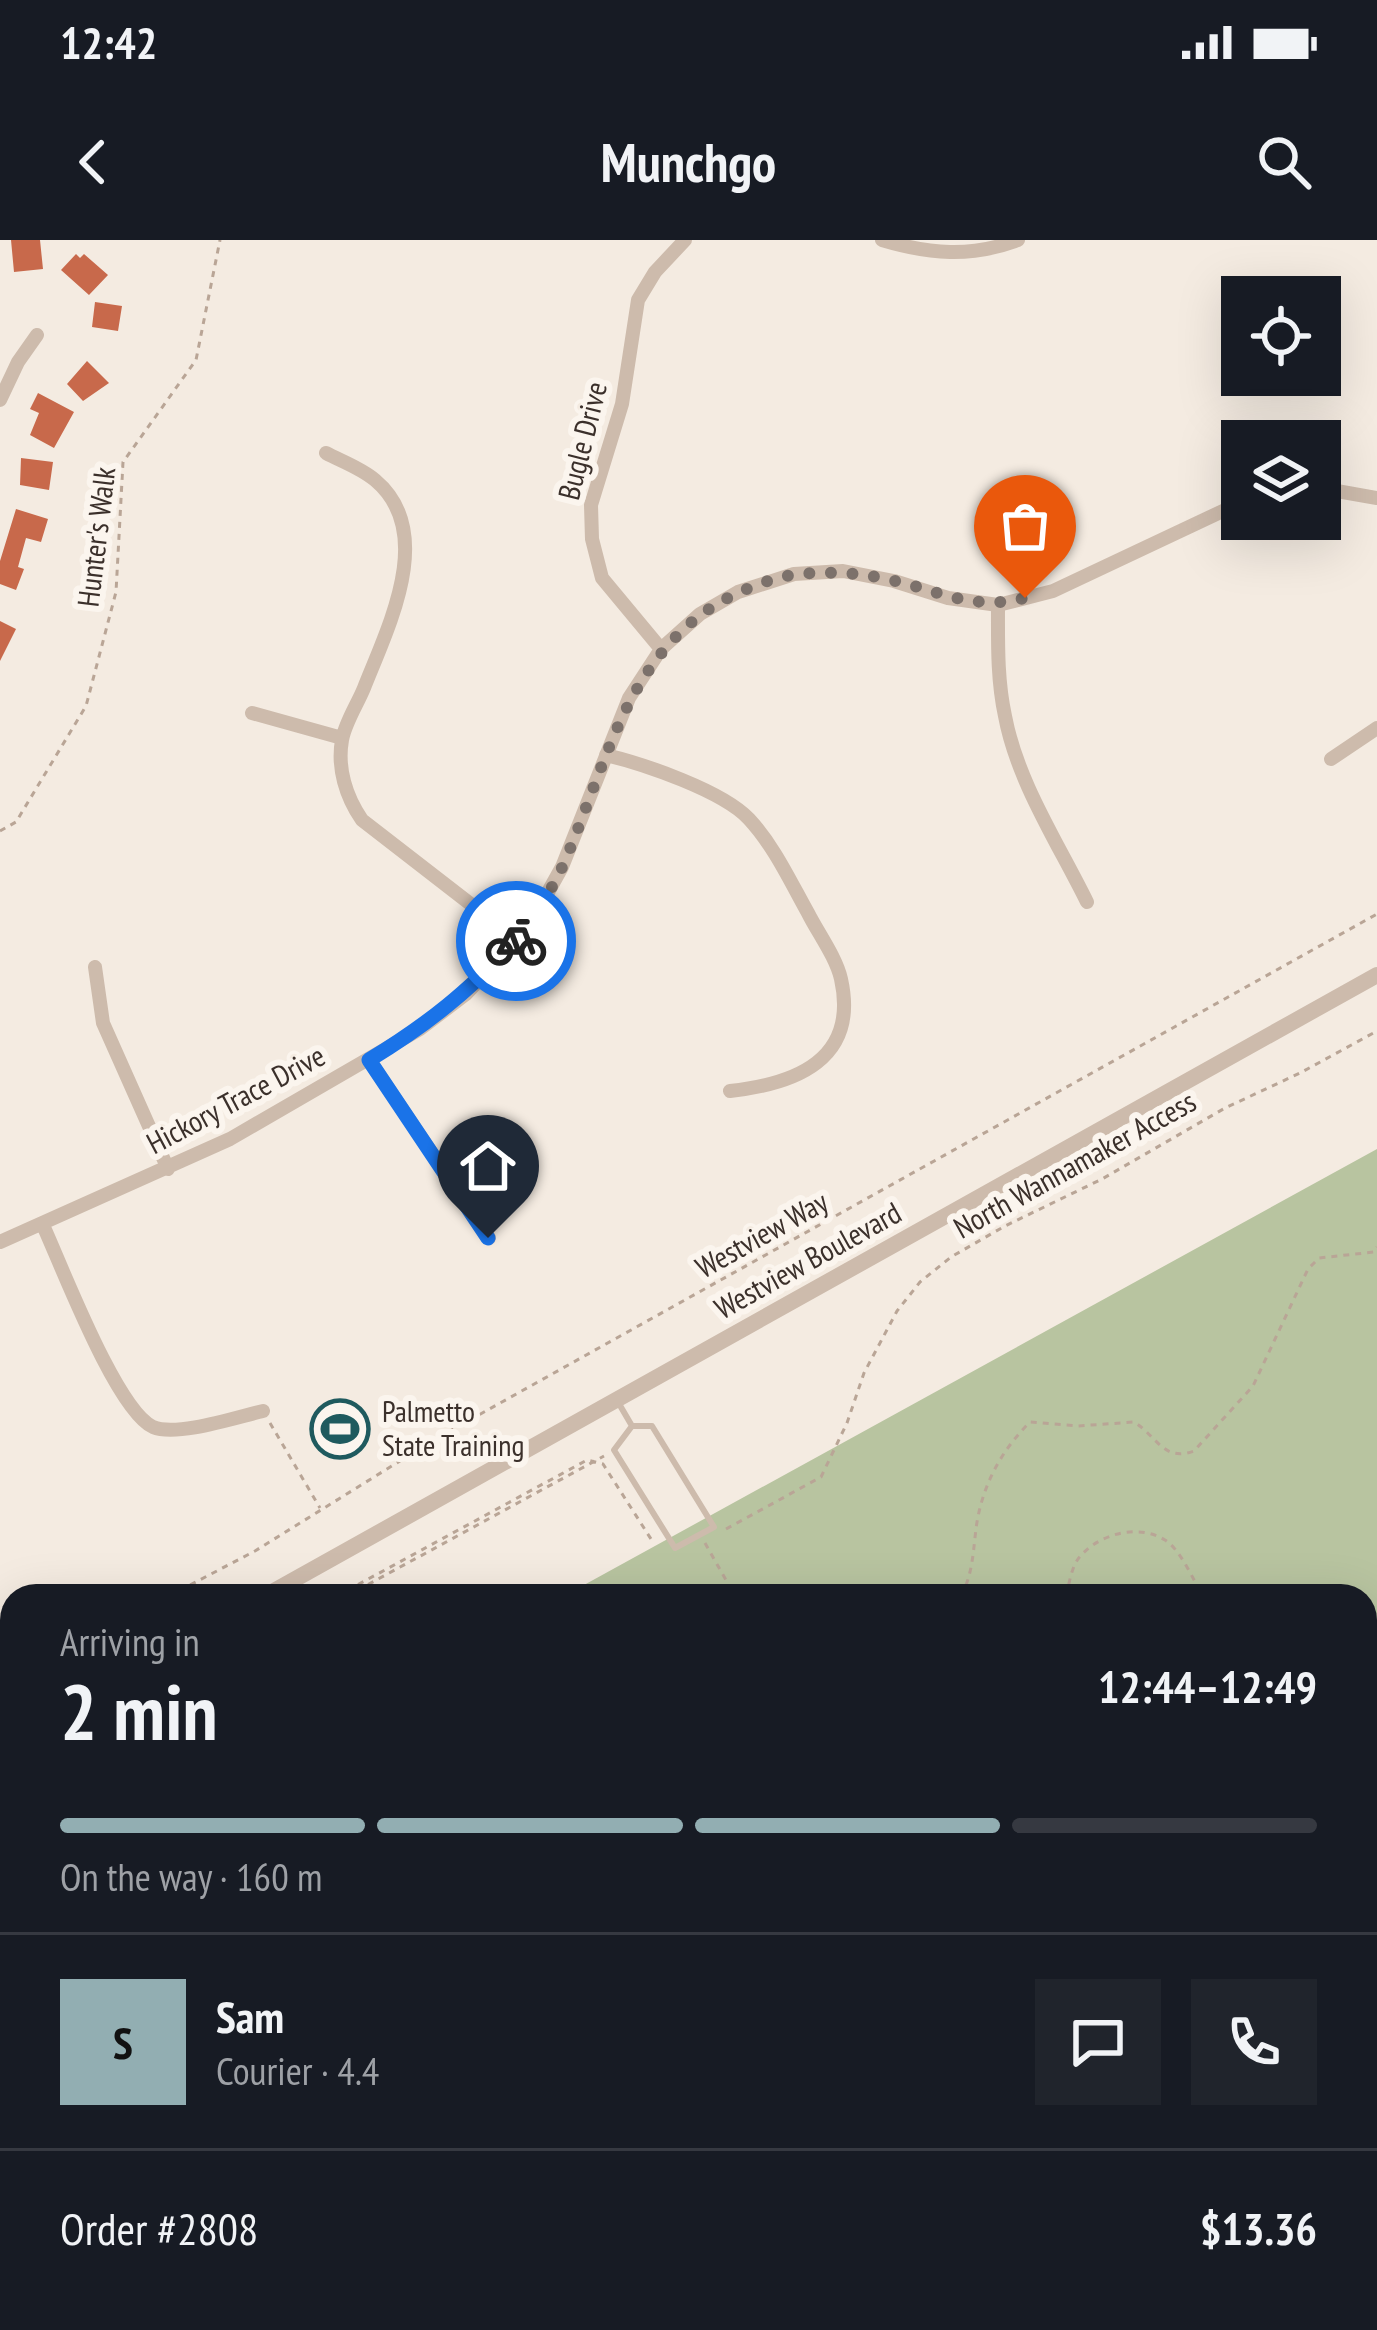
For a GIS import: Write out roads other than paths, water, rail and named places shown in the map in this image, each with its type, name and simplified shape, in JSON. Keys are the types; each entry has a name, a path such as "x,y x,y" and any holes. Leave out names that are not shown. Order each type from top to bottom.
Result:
{"street":[{"path":"882,240 935,254 974,252 1018,240"},
{"name":"Bugle Drive","path":"661,649 602,578 592,538 591,505 622,404 638,301 677,242"},
{"path":"0,400 37,335"},
{"path":"326,453 374,478 392,498 405,525 408,549 394,604 342,738 342,772 351,804 362,820 517,940"},
{"path":"1341,491 1377,497"},
{"name":"Hickory Trace Drive","path":"0,1242 230,1139 420,1029 466,994 517,940 562,867 629,698 661,649 700,614 739,592 794,574 843,572 998,605 1053,591 1221,512"},
{"path":"998,605 998,667 1005,720 1022,770 1088,902"},
{"path":"251,713 342,738"},
{"path":"1331,759 1377,728"},
{"path":"606,755 655,767 746,816 779,860 841,976 839,1034 825,1058 801,1076 767,1087 730,1091"},
{"path":"94,967 104,1023 168,1168"},
{"name":"Westview Boulevard","path":"286,1584 1377,975"},
{"path":"369,1060 488,1238"},
{"path":"42,1223 106,1365 134,1412 153,1427 176,1430 263,1412"}],"lane":[{"path":"616,1399 632,1426"},
{"path":"632,1426 652,1426 714,1527 675,1548 614,1450 632,1426"}],"place":[{"name":"Palmetto State Training","path":"340,1429"}]}
